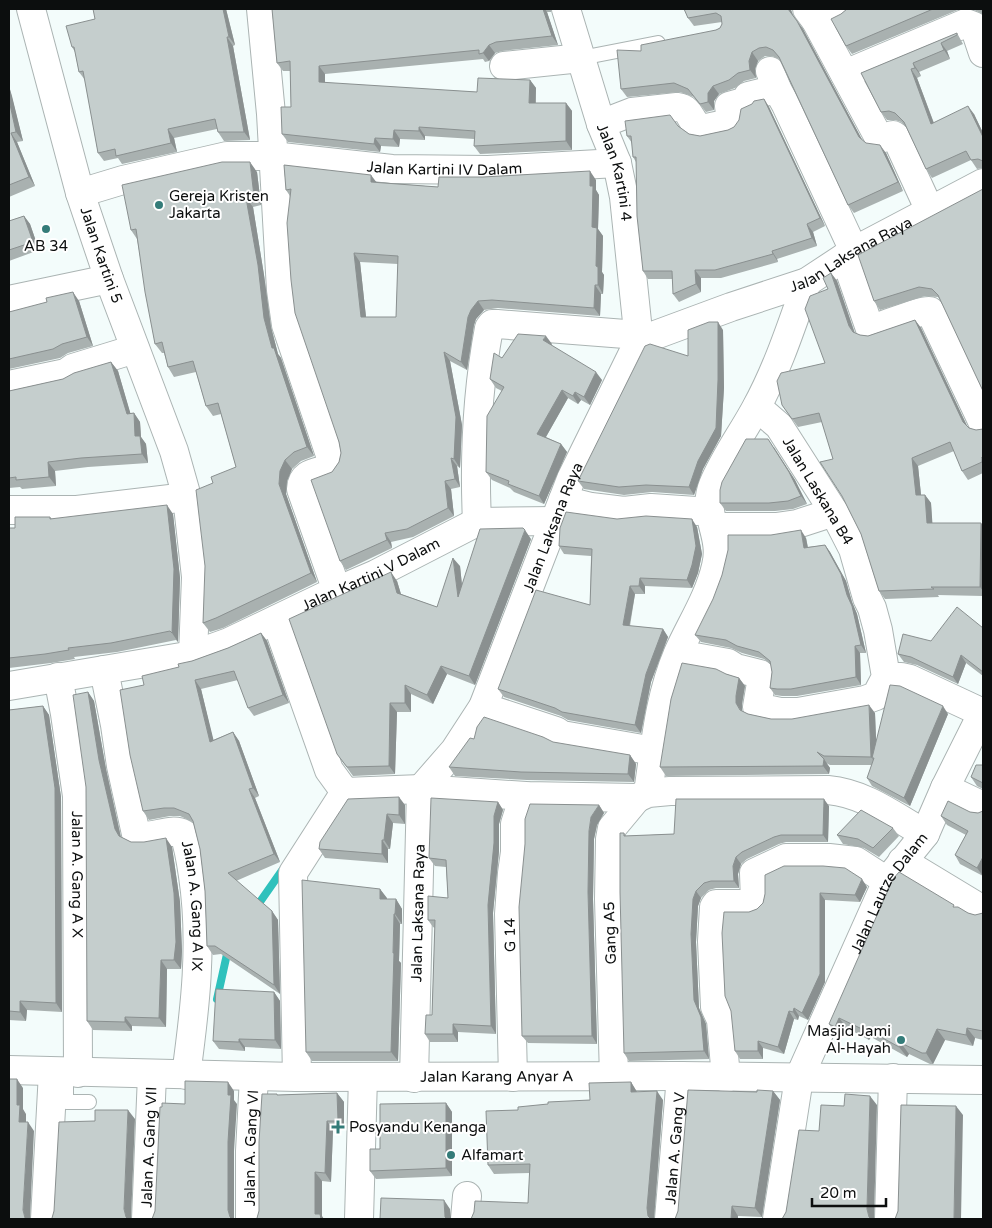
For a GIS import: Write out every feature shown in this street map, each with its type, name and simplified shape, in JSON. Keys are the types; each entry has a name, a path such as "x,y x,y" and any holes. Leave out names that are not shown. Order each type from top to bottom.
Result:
{"street":[{"name":"Jalan Kartini 5","path":"30,9 80,193 109,278 174,451 187,497"},
{"path":"261,9 270,114 281,290 286,325 330,455 331,463 328,469 306,476 302,482 301,489 337,591"},
{"name":"Jalan Kartini 4","path":"566,9 601,124 617,163 624,197 639,338"},
{"path":"840,9 811,15 879,138 893,135 896,137 930,211"},
{"path":"845,74 966,24 974,26 983,53"},
{"path":"504,66 581,58"},
{"path":"601,124 632,112 677,107 688,111 695,124 702,129 730,123 729,106 747,101 748,96 773,80 850,254 870,329 926,310 930,311 983,423"},
{"name":"Jalan Kartini IV Dalam","path":"80,193 123,180 227,156 272,156 392,169 488,170 617,163"},
{"name":"Jalan Laksana Raya","path":"414,1078 421,789 455,750 483,707 571,479 639,338 807,282 850,254 983,183"},
{"path":"9,300 109,278"},
{"path":"643,795 654,750 658,715 678,654 712,582 719,556 719,542 711,518 710,497 713,484 757,407 779,359 807,282"},
{"path":"477,522 475,475 480,383 489,328 492,324 639,338"},
{"path":"9,385 66,373 73,368 135,349"},
{"name":"Jalan Laskana B4","path":"757,407 780,426 834,512 852,549 878,630 886,678"},
{"path":"9,510 77,510 187,497 196,576 193,655"},
{"name":"Jalan Kartini V Dalam","path":"9,686 193,655 229,642 376,574 477,522 591,508 624,511 651,508 776,527 797,524 834,512"},
{"path":"276,620 330,770 345,792"},
{"path":"678,654 728,663 736,668 758,673 762,678 757,707 780,712 798,712 872,698 876,696 886,678 902,677 983,713"},
{"name":"Jalan A. Gang A IX","path":"104,670 121,766 136,834 143,836 174,831 180,832 184,834 188,847 196,896 198,962 186,1075"},
{"name":"Jalan A. Gang A X","path":"45,1219 66,1073 77,796 66,714 58,677"},
{"path":"483,707 556,731 562,736 654,750"},
{"name":"Jalan Lautze Dalam","path":"777,1219 799,1078 895,871 925,834 945,788 983,713"},
{"path":"945,788 983,806"},
{"path":"345,792 421,789 526,796 643,795 680,791 839,791 867,800 925,834"},
{"path":"297,1077 293,873 345,792"},
{"name":"Gang A5","path":"614,1077 609,899 610,839 612,828 643,795"},
{"name":"G 14","path":"513,1077 509,914 515,852 515,824 526,796"},
{"path":"726,1078 721,1020 715,1007 712,941 714,906 716,904 754,904 754,873 786,858 828,858 856,861 895,871 983,910"},
{"name":"Jalan Karang Anyar A","path":"9,1070 254,1077 681,1076 983,1080"},
{"name":"Jalan A. Gang VII","path":"146,1219 152,1075"},
{"name":"Jalan A. Gang V","path":"669,1219 681,1076"},
{"name":"Jalan A. Gang VI","path":"250,1219 250,1151 254,1077"},
{"path":"359,1219 363,1078"},
{"path":"889,1219 893,1078"}],"lane":[{"path":"581,58 675,39"},
{"path":"66,1073 66,1102 89,1102"}],"building":[{"path":"93,9 223,9 244,132 218,132 215,119 168,129 171,143 116,156 115,149 98,153 83,71 79,72 74,47 72,47 66,26 95,19"},
{"path":"272,9 543,9 552,36 496,42 489,45 483,53 479,54 479,50 319,66 319,82 477,92 478,78 530,80 529,103 566,103 566,141 474,146 475,131 419,127 419,131 394,130 393,139 375,138 374,144 282,134 281,107 291,107 290,61 277,63"},
{"path":"684,9 788,9 797,21 859,137 866,143 880,145 898,182 848,205 779,57 773,50 766,47 752,52 749,61 750,70 738,73 729,80 713,86 708,93 708,102 700,104 688,89 674,83 621,89 617,50 641,51 641,45 716,30 722,24 721,16 716,13 688,18"},
{"path":"847,9 933,9 846,46 831,19"},
{"path":"957,33 957,35 941,43 944,50 913,63 915,68 911,69 931,124 968,106 983,137 983,161 978,159 971,160 966,151 926,169 904,122 895,113 889,111 881,112 861,73"},
{"path":"764,99 820,218 807,224 812,238 772,251 773,254 715,270 695,270 696,284 673,294 672,271 643,271 637,216 636,157 633,157 631,136 627,136 625,121 670,115 678,126 689,134 700,136 734,127 739,120 741,109 752,104 754,101"},
{"path":"9,100 16,132 11,133 29,177 9,185"},
{"path":"222,162 250,162 254,196 246,198 258,265 264,318 272,348 274,348 307,447 294,452 285,460 280,471 279,484 311,573 203,623 205,566 196,490 213,483 211,477 236,467 218,403 206,406 193,361 168,367 162,342 155,344 136,229 131,230 122,185"},
{"path":"284,165 371,175 371,182 438,187 439,177 483,177 590,171 590,186 593,186 592,227 597,228 596,266 598,267 598,285 595,285 594,308 492,300 478,301 468,317 461,362 444,352 456,417 454,459 451,458 455,479 445,481 448,508 407,529 385,533 387,540 340,561 311,480 332,472 339,462 341,453 339,442 295,313 287,223 291,189 286,190","holes":["354,253 398,256 396,317 361,317"]},
{"path":"983,189 983,391 938,295 932,289 919,287 874,301 858,255"},
{"path":"24,216 33,242 9,250 9,221"},
{"path":"831,273 849,326 853,332 868,336 915,320 963,422 969,428 983,429 982,462 962,471 950,442 912,458 916,495 925,495 927,523 981,523 980,587 931,587 934,589 879,591 861,534 842,496 820,462 833,459 819,413 792,419 782,405 777,381 781,373 825,363 805,309 810,296 828,289 823,278"},
{"path":"73,292 87,337 62,344 53,349 9,359 9,312 47,302 46,298"},
{"path":"709,322 718,322 716,428 698,461 689,487 646,485 619,487 578,481 645,346 650,344 688,356 688,330"},
{"path":"518,334 546,336 543,340 596,372 584,397 575,392 573,396 562,390 537,434 561,444 539,496 508,484 509,481 486,472 487,416 504,387 490,379 494,353 502,358"},
{"path":"111,362 127,414 134,413 135,436 140,436 142,454 48,462 49,477 16,480 16,477 9,478 9,391 63,379 74,373"},
{"path":"746,439 768,439 789,472 801,496 788,501 769,503 720,503 722,482"},
{"path":"167,505 174,569 172,633 170,631 111,643 9,658 9,528 15,528 15,517 50,517 50,519"},
{"path":"566,512 617,519 646,516 692,519 696,546 687,580 640,578 639,586 630,586 623,625 663,629 646,674 635,725 562,712 498,689 536,590 590,605 592,549 559,546 560,528"},
{"path":"523,528 525,530 469,676 441,666 427,695 405,685 405,703 390,703 389,766 347,767 337,754 289,619 391,572 397,593 437,607 453,558 458,597 480,529"},
{"path":"801,530 804,548 825,545 841,574 852,606 861,645 855,646 856,677 791,689 770,688 772,672 770,661 759,652 737,646 726,640 695,635 713,599 722,575 728,550 728,535 771,535"},
{"path":"957,607 983,628 983,672 961,655 953,677 911,657 898,654 903,634 931,641"},
{"path":"261,633 283,695 248,708 234,671 195,680 210,742 233,732 253,788 249,789 274,854 228,873 272,911 274,985 215,946 207,946 205,891 200,849 193,821 189,814 174,808 143,811 130,755 120,690 144,685 142,676 179,667 178,664 228,648"},
{"path":"682,663 716,669 739,678 736,703 740,710 748,714 771,719 792,719 869,705 871,757 824,756 817,752 824,759 823,766 660,767 671,699"},
{"path":"890,685 900,686 943,706 904,798 867,778 874,758 872,758"},
{"path":"88,692 99,760 115,829 119,836 131,842 166,838 174,893 176,942 174,960 161,960 159,1018 125,1017 125,1022 87,1021 86,787 73,695"},
{"path":"43,706 55,788 56,1003 20,1001 20,1012 9,1011 9,710"},
{"path":"484,717 553,742 630,755 628,774 521,772 449,767 470,738 474,739 477,727"},
{"path":"976,765 983,765 983,783 971,777"},
{"path":"399,797 399,815 387,814 384,840 382,840 382,854 319,849 320,842 348,799"},
{"path":"431,798 498,802 494,816 494,843 488,905 491,1026 453,1024 453,1034 425,1034 426,1015 432,1015 435,920 428,920 428,896 448,898 446,860 429,858"},
{"path":"676,799 824,799 823,835 781,835 774,837 742,852 736,857 733,866 734,881 711,881 704,883 696,891 693,899 691,934 694,1000 701,1017 704,1051 624,1053 620,833 624,833 624,836 674,834"},
{"path":"948,801 970,812 978,813 983,811 983,857 977,868 955,855 968,831 941,816"},
{"path":"530,804 599,805 591,817 589,831 588,892 592,1036 522,1036 519,907 525,844 525,819"},
{"path":"861,810 893,828 873,848 858,839 837,835"},
{"path":"784,866 845,868 862,879 855,895 820,893 820,974 802,1013 794,1008 793,1012 789,1011 778,1047 758,1041 758,1051 735,1051 731,1011 725,996 722,933 724,912 749,912 757,909 763,903 765,875"},
{"path":"899,872 954,905 953,907 958,907 975,915 983,913 983,1031 967,1028 966,1035 937,1029 926,1053 901,1043 899,1047 863,1027 862,1029 839,1018 835,1027 829,1024 893,879"},
{"path":"302,880 380,889 380,899 396,899 394,914 391,1052 306,1052"},
{"path":"216,989 274,992 275,1040 239,1039 239,1042 213,1041"},
{"path":"9,1079 17,1079 17,1105 20,1105 19,1122 28,1122 23,1210 27,1219 9,1219"},
{"path":"185,1081 228,1082 228,1095 231,1095 228,1142 228,1210 232,1219 152,1219 155,1211 160,1107 162,1107 162,1103 185,1104"},
{"path":"631,1082 631,1092 657,1091 647,1208 648,1216 651,1219 471,1219 475,1201 528,1203 530,1164 488,1165 486,1111 518,1110 518,1107 548,1104 548,1102 590,1100 589,1083"},
{"path":"688,1090 773,1091 755,1208 732,1206 731,1219 675,1219 678,1211"},
{"path":"337,1093 338,1121 327,1121 325,1173 315,1172 315,1214 320,1214 321,1219 256,1219 259,1211 259,1142 262,1094"},
{"path":"845,1094 870,1096 867,1209 871,1219 782,1219 786,1212 799,1130 819,1131 821,1105 844,1106"},
{"path":"446,1103 446,1168 370,1171 370,1149 380,1149 380,1104"},
{"path":"901,1105 956,1106 954,1219 895,1219 898,1211"},
{"path":"95,1110 128,1110 124,1209 128,1219 51,1219 54,1211 59,1122 95,1121"},
{"path":"381,1198 444,1200 445,1217 447,1219 380,1219"}],"waterway":[{"path":"255,909 283,869"},
{"path":"217,999 229,950"}],"place":[{"name":"Gereja Kristen Jakarta","path":"159,205"},
{"name":"AB 34","path":"46,229"},
{"name":"Masjid Jami Al-Hayah","path":"901,1040"},
{"name":"Posyandu Kenanga","path":"338,1127"},
{"name":"Alfamart","path":"451,1155"}]}
